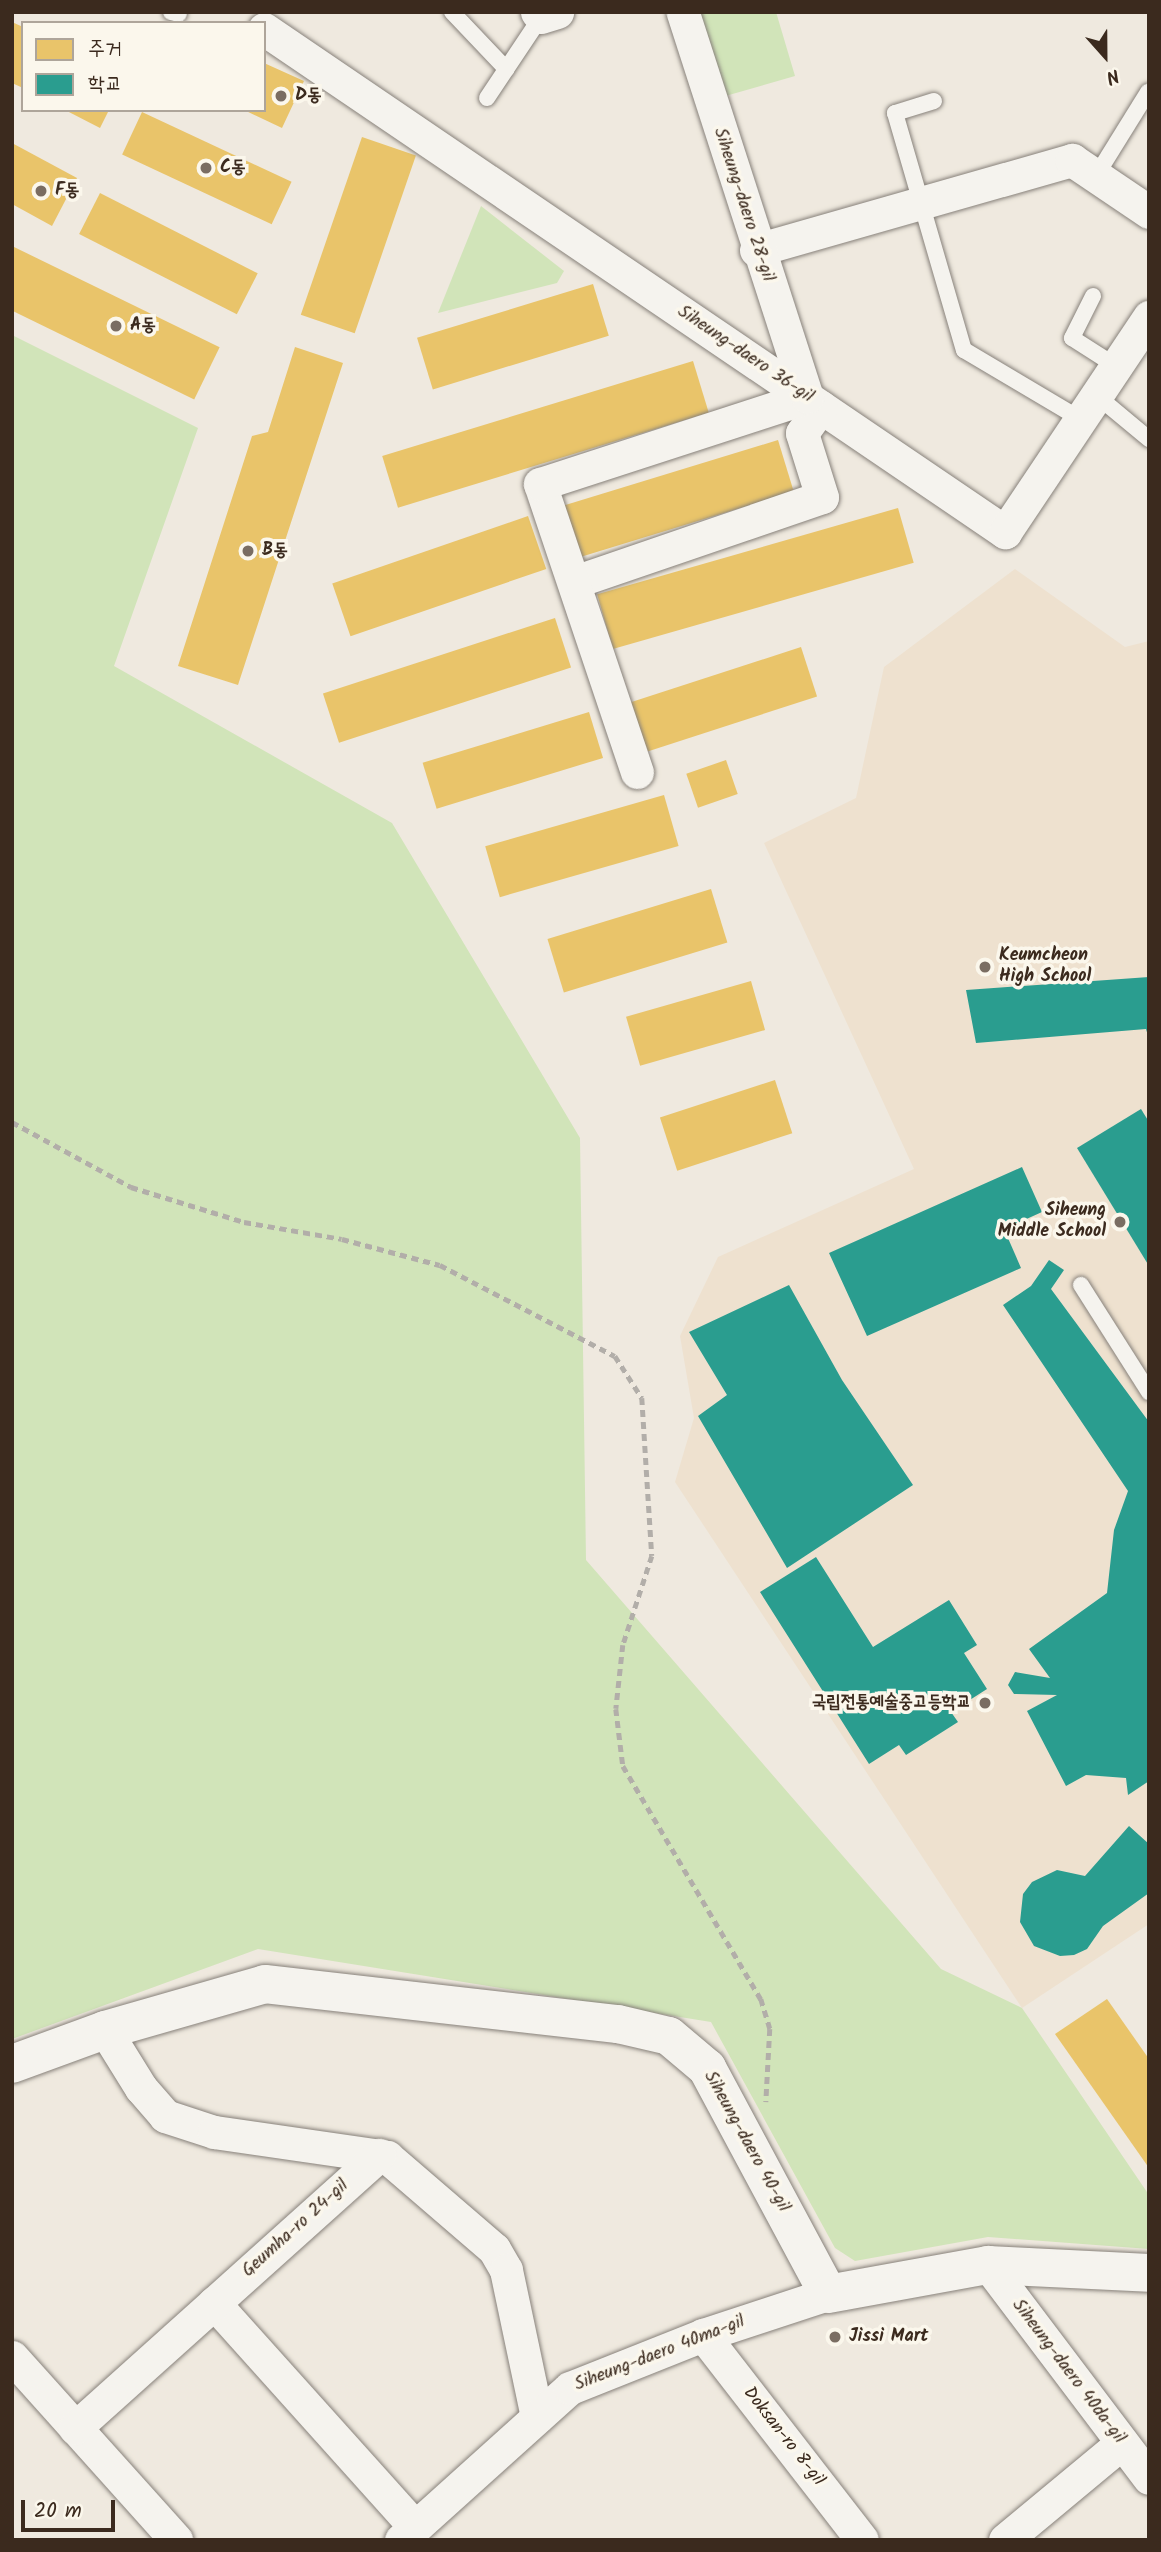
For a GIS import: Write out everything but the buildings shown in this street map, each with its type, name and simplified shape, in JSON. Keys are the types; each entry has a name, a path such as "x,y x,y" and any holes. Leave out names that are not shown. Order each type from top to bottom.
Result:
{"street":[{"name":"Siheung-daero 36-gil","path":"241,12 261,21"},
{"name":"Siheung-daero 28-gil","path":"683,12 756,250 814,402"},
{"name":"Siheung-daero 36-gil","path":"268,24 1005,532 1149,317"},
{"path":"756,250 1072,160 1149,212"},
{"path":"637,772 540,484 814,402"},
{"path":"574,582 822,498 802,433 814,402"},
{"name":"Siheung-daero 40-gil","path":"12,2064 105,2030 265,1984 618,2024 669,2036 707,2068 748,2139 828,2294"},
{"path":"105,2030 141,2088 166,2116 214,2132 387,2157 494,2249 506,2270 537,2417"},
{"name":"Geumha-ro 24-gil","path":"75,2428 379,2155"},
{"path":"828,2294 988,2265 1149,2273"},
{"name":"Siheung-daero 40da-gil","path":"988,2265 1149,2478"},
{"name":"Siheung-daero 40ma-gil","path":"214,2303 313,2413 408,2533 570,2388 703,2335 828,2294"},
{"name":"Doksan-ro 8-gil","path":"703,2335 862,2540"},
{"path":"12,2357 174,2539"},
{"path":"1010,2536 1122,2443"}],"lane":[{"path":"452,12 506,69"},
{"path":"487,98 545,14"},
{"path":"1096,176 1148,92"},
{"path":"933,100 895,113 964,350 1088,407 1149,439"},
{"path":"1093,296 1072,338 1116,366"},
{"path":"1081,1285 1149,1392"}],"path":[{"path":"12,1122 131,1187 244,1222 342,1239 440,1265 615,1356 642,1398 652,1556 623,1645 616,1709 623,1766 761,1999 770,2029 769,2095 748,2139"}],"shaded area":[{"name":"국립전통예술중고등학교","path":"1015,569 1125,647 1149,641 1149,1924 1022,2008 675,1482 694,1418 680,1336 718,1257 914,1169 764,843 856,798 884,667"}],"green space":[{"path":"696,12 776,12 795,76 722,97"},
{"path":"481,206 564,271 557,283 438,313"},
{"path":"12,335 198,428 114,666 392,823 580,1138 586,1560 941,1969 1022,2008 1149,2195 1149,2249 988,2237 855,2261 835,2248 711,2022 258,1949 12,2039"}],"place":[{"name":"D동","path":"281,96"},
{"name":"C동","path":"206,168"},
{"name":"F동","path":"41,191"},
{"name":"A동","path":"116,326"},
{"name":"B동","path":"248,551"},
{"name":"Keumcheon High School","path":"985,967"},
{"name":"Siheung Middle School","path":"1120,1222"},
{"name":"국립전통예술중고등학교","path":"985,1703"},
{"name":"Jissi Mart","path":"835,2337"}]}
